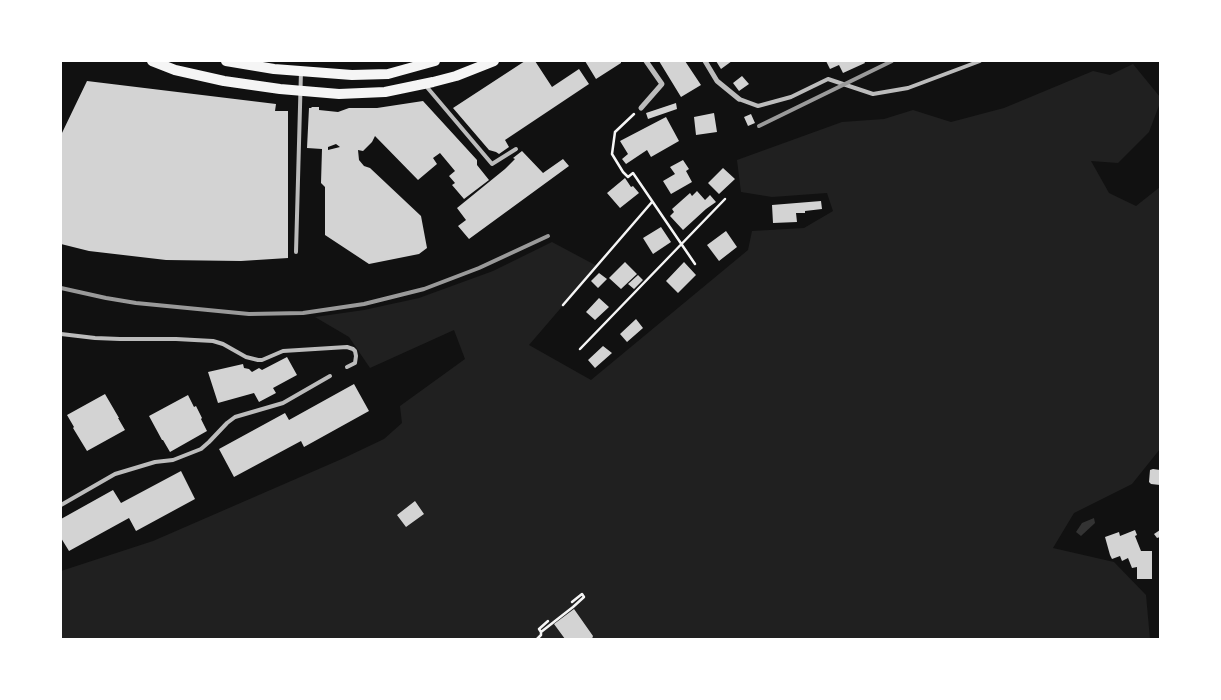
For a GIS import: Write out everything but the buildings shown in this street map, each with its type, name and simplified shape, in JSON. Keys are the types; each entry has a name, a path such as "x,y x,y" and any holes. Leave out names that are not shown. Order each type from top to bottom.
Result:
{"main road":[{"path":"152,61 175,70 224,81 338,94 385,92 424,84 456,76 494,61"},
{"path":"226,61 274,69 352,75 388,74 435,61"}],"street":[{"path":"641,108 662,84 646,61"},
{"path":"705,61 717,81 739,99"}],"lane":[{"path":"739,99 758,106 790,96 828,78 874,94 908,88 980,61"},
{"path":"296,252 301,71"},
{"path":"424,84 492,164 516,149"},
{"path":"61,334 120,339 213,341 223,344 246,357 258,360 283,351 347,347 355,351 356,356 354,362 348,367"},
{"path":"61,505 115,474 155,462 173,460 200,449 235,417 283,403 330,376"}],"path":[{"path":"641,108 616,132 612,154 628,178 633,174 695,264"},
{"path":"580,349 725,199"},
{"path":"563,305 652,202"},
{"path":"537,639 541,632 584,597 582,594 572,602"},
{"path":"541,632 538,629 548,621"}],"shaded area":[{"path":"1133,64 1160,97 1160,103 1149,132 1118,163 1091,161 1109,193 1136,206 1160,187 1160,449 1132,484 1074,513 1053,548 1114,562 1146,595 1150,639 61,639 61,571 153,541 384,439 402,423 400,406 465,359 454,330 370,368 349,337 315,317 364,310 419,298 493,271 552,242 597,266 529,345 591,380 748,250 752,231 804,228 833,211 827,193 772,197 741,192 737,160 842,122 884,119 913,110 951,122 1004,108 1093,71 1110,75"},
{"path":"1094,518 1095,523 1081,536 1076,532 1082,523"}],"railway":[{"path":"759,126 892,61"},
{"path":"61,288 136,303 249,314 303,313 364,304 424,289 479,268 548,236"}]}
